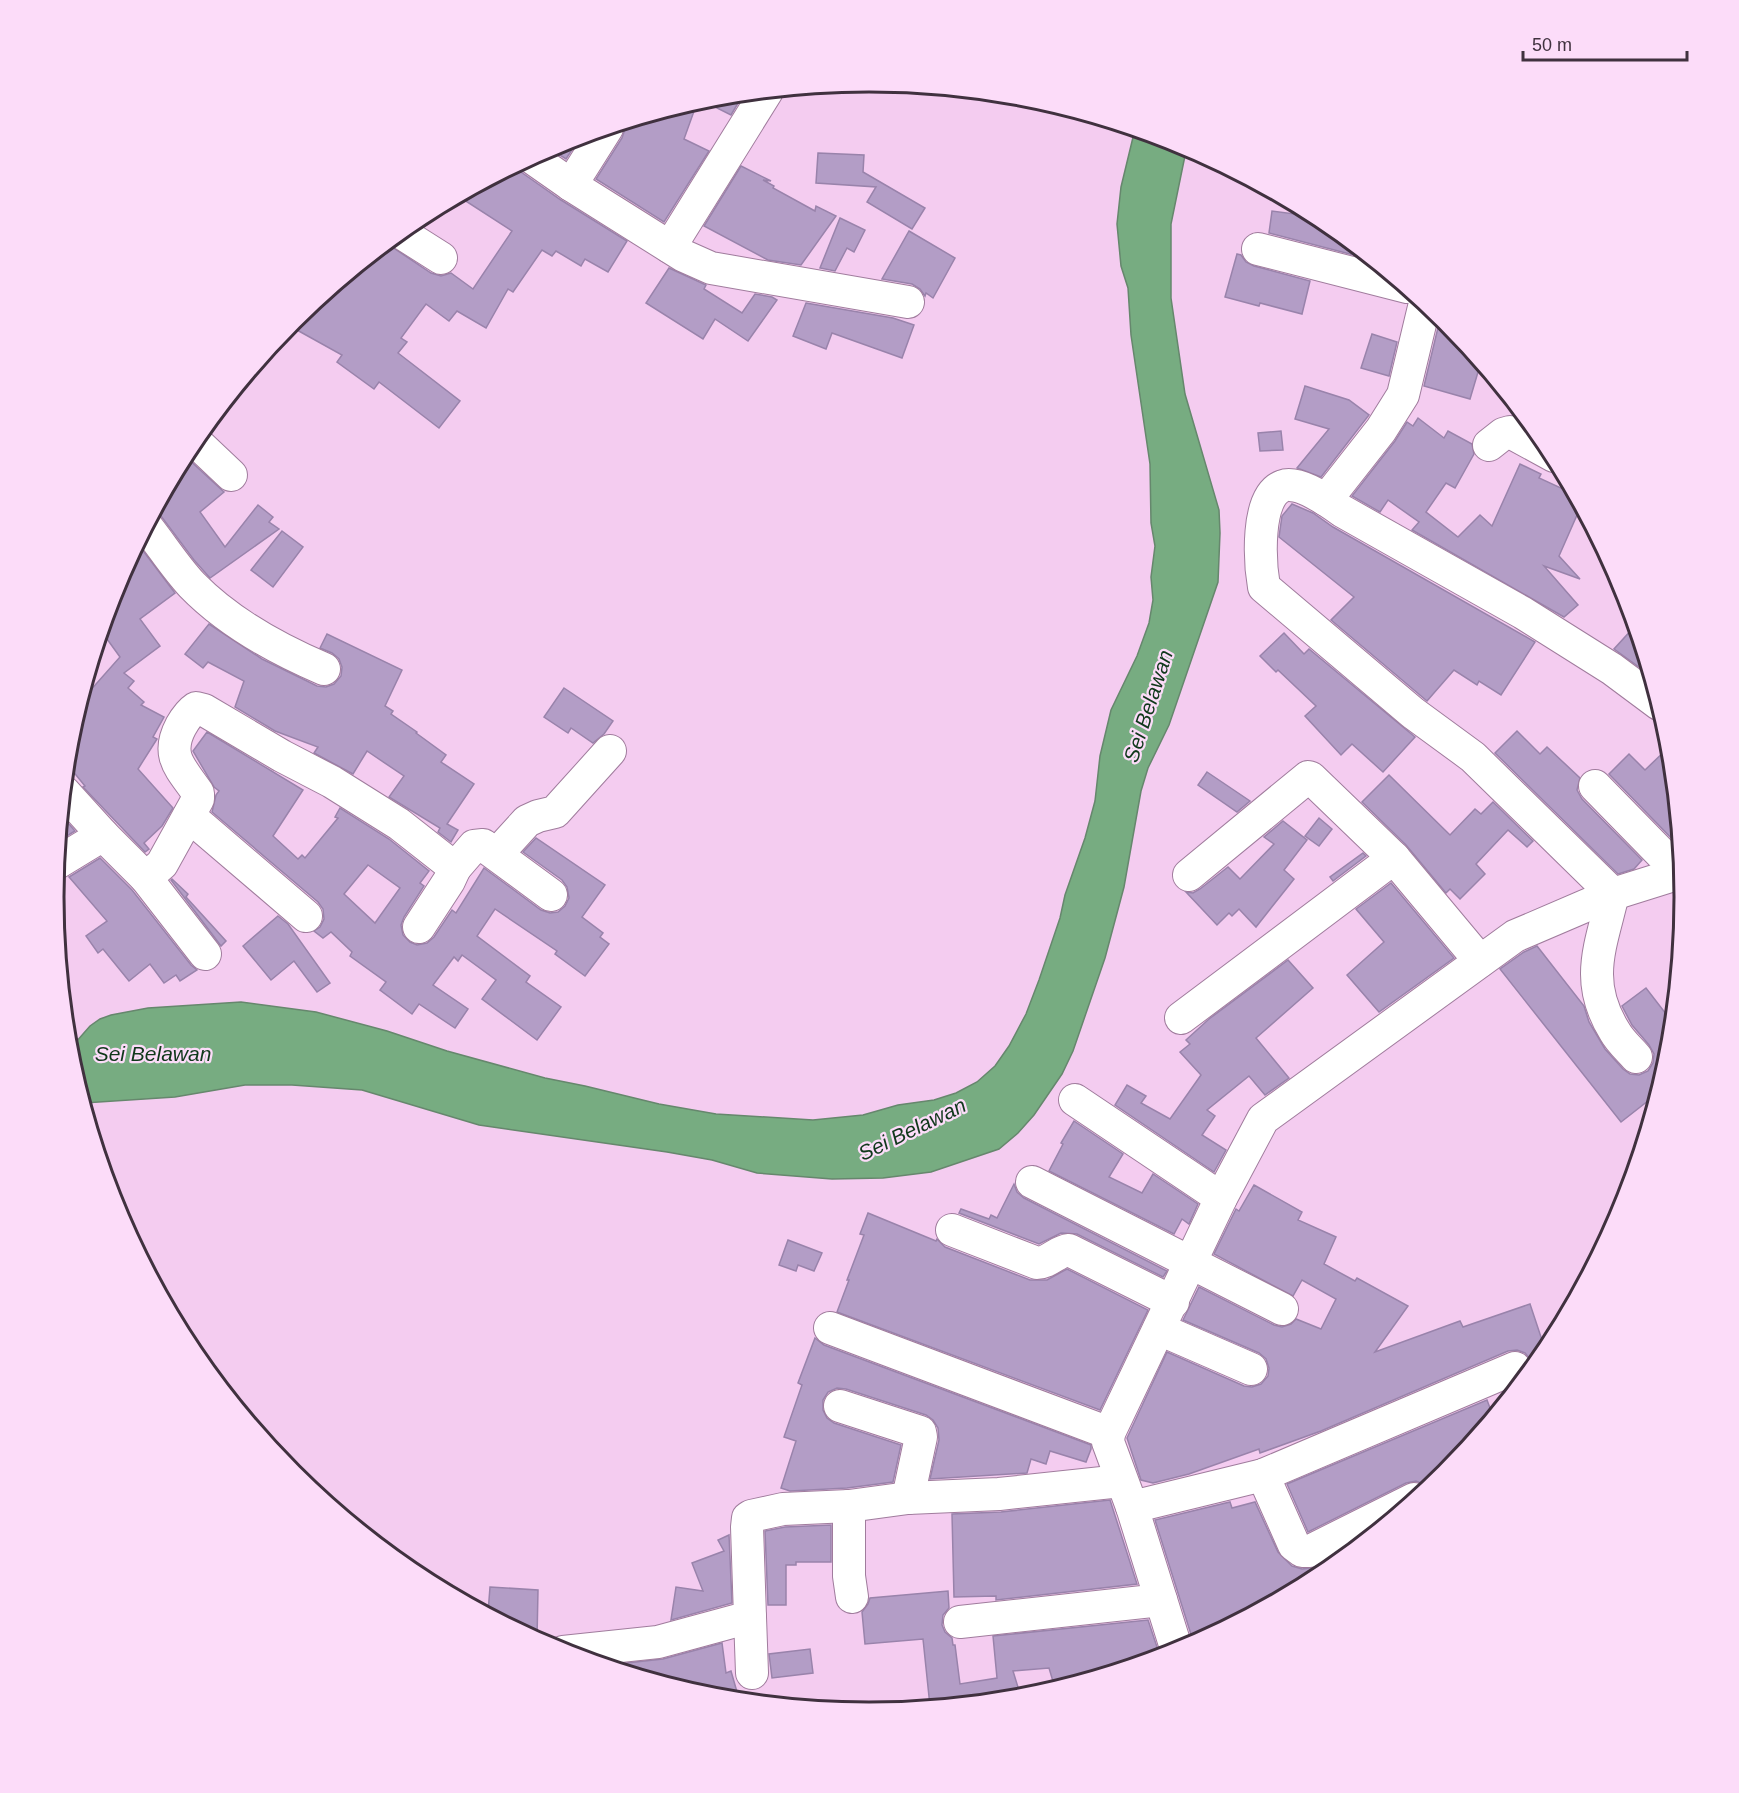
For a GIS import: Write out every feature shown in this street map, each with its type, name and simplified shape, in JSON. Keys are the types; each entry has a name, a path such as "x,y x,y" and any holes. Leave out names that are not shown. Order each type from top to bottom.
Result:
{"street":[{"path":"670,247 762,98"},
{"path":"571,185 600,138"},
{"path":"539,163 670,247 711,268 908,302"},
{"path":"408,237 441,258"},
{"path":"1258,249 1390,283"},
{"path":"1326,500 1381,430 1403,395 1423,312"},
{"path":"1489,445 1503,434 1510,432 1538,447"},
{"path":"201,447 231,475"},
{"path":"1613,894 1473,757 1413,712 1264,587 1260,564 1262,526 1268,501 1272,494 1283,486 1296,486 1326,500 1524,612 1612,669 1649,697"},
{"path":"152,533 192,585 228,616 297,658 324,669"},
{"path":"146,878 162,864 198,799 198,793 176,759 173,748 183,722 196,708 204,710 282,756 332,782 399,824 455,868"},
{"path":"498,854 527,821 555,812 610,751"},
{"path":"1189,875 1308,777 1394,858 1480,961"},
{"path":"1595,786 1673,866"},
{"path":"70,799 146,878 205,954"},
{"path":"189,816 306,916"},
{"path":"65,858 103,835"},
{"path":"419,927 455,868 478,844 498,854 551,895"},
{"path":"1181,1018 1394,858"},
{"path":"1174,1642 1108,1442 1109,1433 1221,1198 1263,1119 1515,936 1613,894 1674,876"},
{"path":"1613,894 1597,963 1597,991 1615,1033 1636,1057"},
{"path":"1075,1100 1221,1198"},
{"path":"1032,1182 1282,1309"},
{"path":"952,1230 1037,1263 1043,1263 1062,1251 1069,1250 1173,1302"},
{"path":"830,1328 1109,1433"},
{"path":"1159,1329 1251,1369"},
{"path":"752,1673 748,1518 783,1509 849,1506 908,1498 999,1494 1126,1494 1263,1475 1515,1368"},
{"path":"840,1406 920,1432 921,1437 908,1498"},
{"path":"1263,1475 1294,1545 1302,1551 1310,1551 1388,1512"},
{"path":"849,1506 849,1576 852,1597"},
{"path":"960,1622 1161,1600"},
{"path":"586,1650 658,1642 750,1617"}],"water":[{"name":"Sei Belawan","path":"1133,136 1185,156 1171,224 1171,298 1185,394 1219,510 1218,582 1169,725 1148,768 1141,791 1124,887 1105,958 1073,1051 1062,1074 1034,1115 1018,1133 999,1149 931,1172 883,1178 832,1179 757,1173 712,1160 667,1152 479,1125 362,1090 292,1085 245,1085 175,1097 91,1103 78,1040 100,1019 148,1008 241,1002 316,1012 545,1078 659,1104 716,1114 813,1120 863,1115 956,1093 977,1082 995,1066 1026,1014 1039,980 1095,801 1100,756 1111,710 1137,656 1149,623 1153,600 1151,577 1155,546 1151,523 1150,464 1131,335 1128,288 1121,266 1117,224 1121,187"}],"building":[{"path":"738,102 731,115 714,107"},
{"path":"694,111 684,139 709,151 664,222 596,179 625,130"},
{"path":"573,148 566,159 558,154"},
{"path":"818,153 864,155 863,172 925,208 912,229 867,202 876,187 816,183"},
{"path":"741,166 771,181 763,180 815,211 816,206 836,216 801,265 768,260 704,226"},
{"path":"521,172 627,241 608,272 585,259 581,266 556,251 552,256 542,250 513,292 508,289 486,328 457,311 449,321 426,304 401,338 407,342 398,353 460,401 439,428 379,382 374,389 337,362 342,355 297,330 339,291 393,248 431,273 441,276 451,273 473,289 512,231 465,200"},
{"path":"1272,211 1297,214 1357,256 1269,233"},
{"path":"840,218 865,230 854,252 847,248 835,271 820,268"},
{"path":"909,231 955,258 933,298 926,293 925,296 912,284 882,279"},
{"path":"1237,254 1254,266 1310,281 1302,314 1225,297"},
{"path":"669,268 706,285 704,289 742,313 755,294 777,300 748,341 715,319 703,339 646,303"},
{"path":"806,303 893,318 914,325 902,358 832,333 826,349 793,336"},
{"path":"1438,326 1479,370 1470,399 1424,386"},
{"path":"1372,334 1397,342 1389,376 1361,368"},
{"path":"1305,386 1349,400 1369,415 1321,477 1297,468 1329,429 1295,419"},
{"path":"1418,418 1444,438 1448,431 1472,444 1474,454 1455,488 1446,483 1426,512 1458,537 1480,515 1492,526 1520,464 1541,474 1539,478 1564,490 1577,514 1559,556 1580,579 1544,566 1578,605 1564,617 1412,530 1419,522 1388,500 1380,512 1352,496 1407,422 1413,426"},
{"path":"1281,431 1283,450 1260,451 1258,433"},
{"path":"192,462 224,492 200,512 225,547 258,505 273,517 269,522 279,529 210,578 161,516"},
{"path":"1292,504 1313,513 1333,527 1535,642 1501,695 1479,681 1477,685 1454,670 1427,701 1331,620 1354,597 1279,537 1282,516"},
{"path":"282,531 303,547 273,587 251,570"},
{"path":"143,551 175,593 140,619 160,646 124,673 134,681 128,688 144,702 141,705 164,717 153,737 157,739 138,769 173,808 162,826 144,843 149,849 145,852 83,787 85,786 74,773 92,689 120,657 107,639"},
{"path":"209,624 262,659 317,686 326,687 334,684 341,676 342,667 339,659 320,648 327,634 402,670 385,706 393,711 391,714 446,755 441,762 474,784 447,824 458,830 451,842 438,832 440,828 389,797 404,776 367,751 353,774 314,753 318,747 275,731 235,707 244,681 208,662 203,668 185,654"},
{"path":"1630,632 1641,669 1614,649"},
{"path":"1284,633 1304,654 1309,649 1415,737 1383,772 1352,744 1341,755 1305,716 1316,706 1260,656"},
{"path":"564,688 613,721 604,734 593,743 571,728 568,733 544,717"},
{"path":"1517,731 1540,754 1547,747 1580,778 1577,790 1582,799 1642,860 1634,869 1618,874 1495,753"},
{"path":"207,732 303,790 273,836 298,859 302,855 305,858 338,818 335,817 340,808 389,839 429,871 420,883 424,886 401,925 403,935 410,942 417,945 427,943 434,937 452,910 456,913 484,868 541,910 550,913 558,912 569,898 567,887 562,880 523,852 536,838 605,885 582,917 603,933 600,937 609,944 585,976 555,954 557,951 495,909 477,936 530,976 526,982 561,1007 537,1040 482,999 496,980 462,955 458,961 454,957 433,985 468,1009 455,1028 419,1004 412,1014 380,990 386,982 350,956 352,952 331,932 323,938 314,931 320,927 324,919 323,909 318,902 212,812 219,791 214,787 193,751","holes":["368,865 400,888 375,923 344,894"]},
{"path":"1629,754 1645,770 1662,754 1673,839 1609,774"},
{"path":"1207,772 1250,801 1237,812 1198,785"},
{"path":"1389,775 1450,835 1475,809 1481,814 1493,802 1533,841 1527,847 1508,830 1476,864 1485,874 1460,899 1450,889 1446,893 1406,845 1362,802"},
{"path":"1319,818 1332,829 1319,846 1305,836"},
{"path":"1283,821 1307,840 1284,870 1294,879 1256,927 1239,909 1232,916 1229,913 1217,925 1186,892 1193,893 1200,889 1228,867 1240,879 1274,844 1264,837"},
{"path":"68,823 75,831 67,836"},
{"path":"1363,853 1366,856 1333,881 1330,877"},
{"path":"100,858 132,890 197,970 180,981 176,975 164,983 150,964 129,981 103,949 98,953 86,936 107,921 69,877"},
{"path":"171,880 188,894 186,897 226,941 221,946"},
{"path":"1391,883 1454,958 1379,1012 1347,975 1384,942 1356,909"},
{"path":"278,916 288,924 330,983 317,992 294,961 271,980 243,946"},
{"path":"1537,946 1584,1006 1589,1022 1605,1049 1630,1074 1639,1075 1648,1071 1653,1063 1654,1054 1632,1025 1622,1006 1646,988 1666,1014 1648,1101 1621,1122 1500,969"},
{"path":"1288,960 1313,988 1256,1038 1289,1078 1265,1095 1249,1076 1207,1110 1215,1116 1202,1135 1226,1150 1214,1172 1115,1105 1127,1085 1146,1096 1141,1103 1170,1119 1201,1075 1180,1052 1190,1044 1186,1040 1209,1019"},
{"path":"1074,1121 1123,1154 1109,1177 1142,1193 1153,1174 1198,1204 1189,1224 1182,1219 1174,1234 1049,1171"},
{"path":"1014,1184 1017,1192 1024,1198 1167,1271 1163,1277 1077,1234 1061,1233 1039,1244 959,1213 961,1209 989,1219 991,1215 997,1218"},
{"path":"1254,1185 1302,1212 1298,1220 1336,1237 1324,1264 1355,1281 1357,1278 1408,1306 1375,1352 1460,1321 1463,1327 1530,1304 1542,1339 1529,1358 1517,1350 1508,1351 1321,1431 1260,1453 1259,1449 1189,1474 1153,1483 1141,1480 1127,1438 1167,1352 1244,1386 1252,1387 1261,1384 1268,1376 1269,1368 1266,1359 1259,1353 1183,1320 1199,1287 1282,1327 1291,1324 1296,1319 1321,1329 1336,1299 1302,1280 1293,1296 1214,1254 1236,1209 1239,1211"},
{"path":"868,1213 936,1241 937,1239 945,1247 1030,1280 1047,1280 1067,1269 1148,1310 1100,1410 837,1312 864,1235 860,1234"},
{"path":"788,1240 822,1253 814,1271 798,1265 796,1271 779,1265"},
{"path":"815,1338 824,1345 1091,1445 1086,1462 1050,1451 1046,1464 1031,1459 1027,1473 930,1479 939,1440 938,1428 933,1420 926,1415 837,1388 828,1392 823,1400 823,1410 827,1418 834,1423 901,1445 893,1482 847,1488 790,1491 781,1488 796,1441 784,1437 802,1385 798,1383"},
{"path":"1487,1400 1490,1409 1439,1466 1421,1483 1416,1481 1406,1483 1308,1532 1287,1484"},
{"path":"1110,1500 1137,1584 996,1600 996,1596 954,1597 952,1514 1001,1512"},
{"path":"1230,1502 1232,1508 1255,1502 1278,1552 1292,1566 1302,1569 1315,1567 1272,1594 1191,1634 1155,1520"},
{"path":"831,1525 831,1562 796,1562 796,1565 786,1565 786,1605 768,1605 765,1531 785,1527"},
{"path":"729,1535 732,1603 671,1620 676,1587 703,1591 692,1563 724,1551 718,1540"},
{"path":"490,1587 538,1590 537,1629 513,1618 489,1605"},
{"path":"948,1591 949,1608 943,1615 942,1625 955,1645 960,1684 997,1678 993,1636 1148,1620 1157,1648 1128,1659 1053,1680 1049,1668 1013,1671 1018,1688 929,1699 923,1639 865,1644 862,1612 870,1598"},
{"path":"722,1643 726,1673 731,1671 736,1690 661,1674 625,1663 663,1659"},
{"path":"810,1649 813,1673 772,1678 769,1654"}]}
